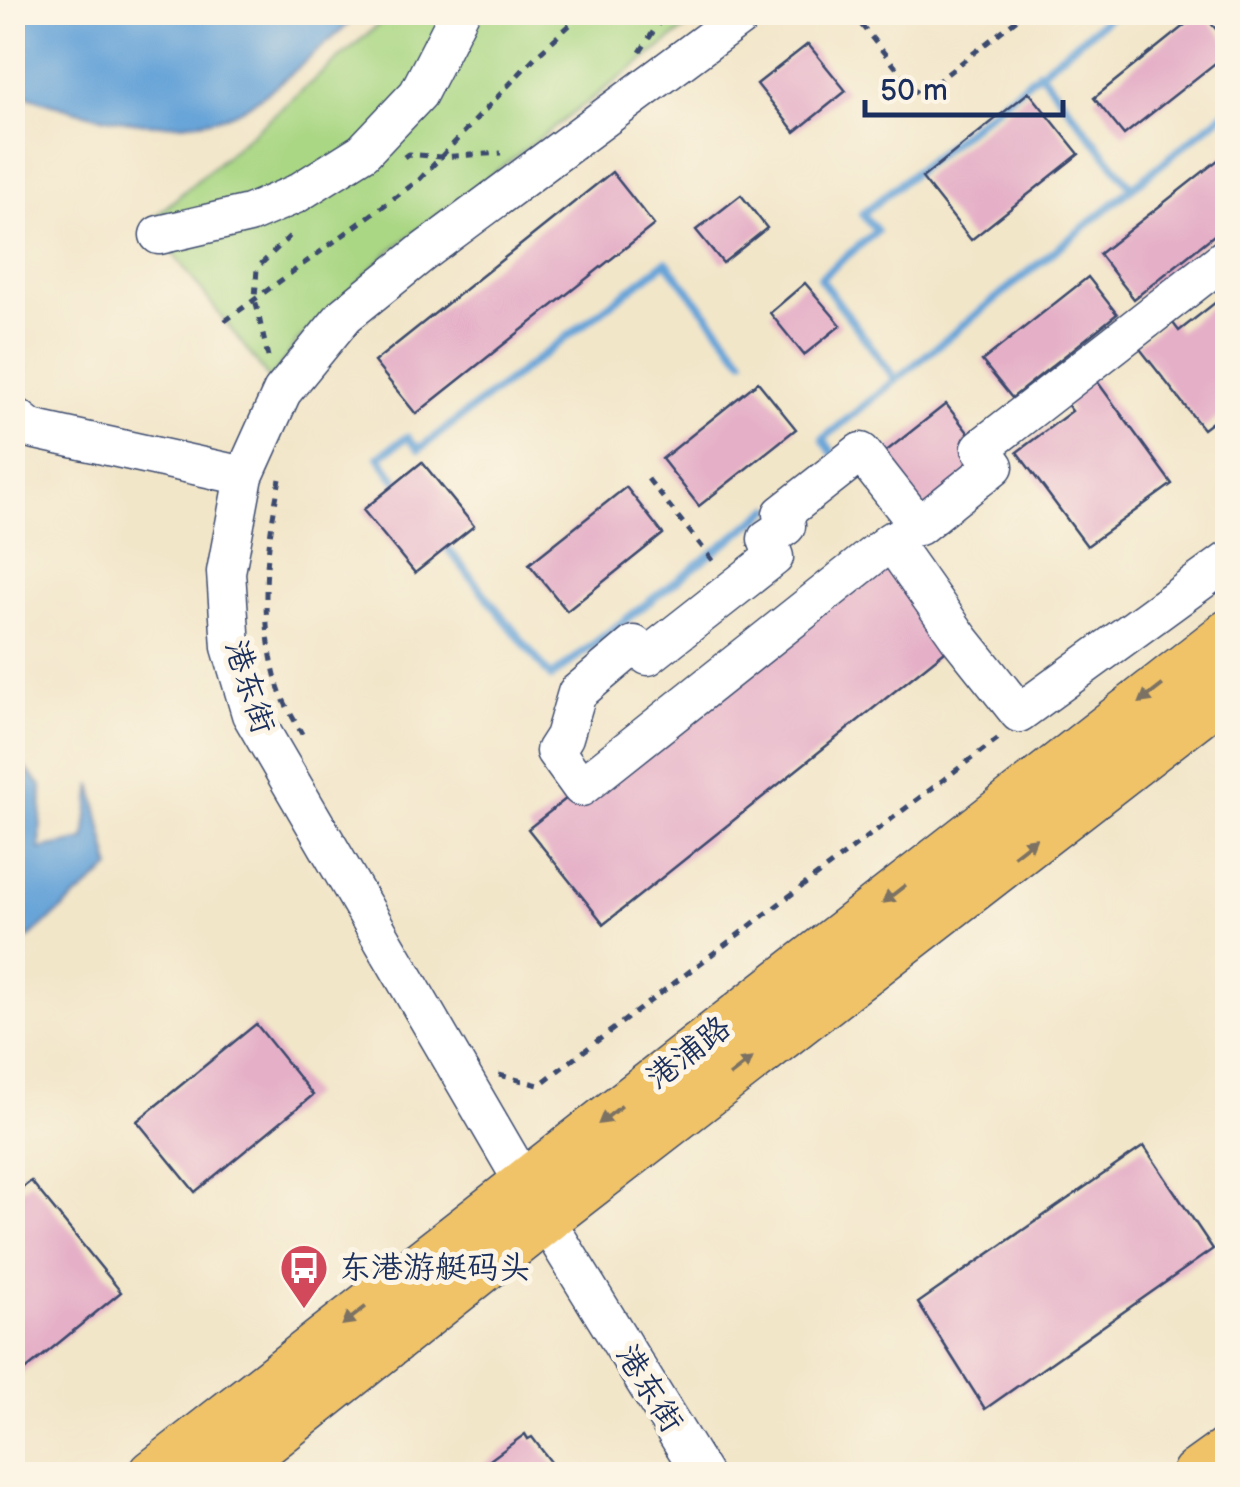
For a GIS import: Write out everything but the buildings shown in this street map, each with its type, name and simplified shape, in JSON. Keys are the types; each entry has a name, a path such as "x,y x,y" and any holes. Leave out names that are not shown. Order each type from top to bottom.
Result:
{"main road":[{"name":"港浦路","path":"225,1474 534,1201 1228,634"},
{"name":"港浦路","path":"154,1474 534,1201 1228,690"},
{"path":"1196,1474 1228,1451"}],"street":[{"path":"159,235 249,214 296,194 363,152 418,94 460,12"},
{"name":"港东街","path":"702,1474 534,1201 284,777 251,714 231,647 226,572 244,476 282,392 346,315 747,12"},
{"path":"1228,256 981,448 994,466 919,526 862,452 782,514 786,526 767,539 774,557 648,656 634,645 577,693 564,738 555,751 581,786 892,542 960,639 1019,713 1228,562"},
{"path":"12,414 31,429 244,476"}],"path":[{"path":"225,321 419,180 536,56 584,12"},
{"path":"638,55 666,12"},
{"path":"851,12 919,96 1026,12"},
{"path":"392,164 408,154 442,157 510,151"},
{"path":"269,366 255,299 257,268 304,223"},
{"path":"648,479 720,570"}],"green space":[{"path":"392,13 706,13 389,252 297,342 270,380 149,222"}],"water":[{"path":"13,12 361,13 275,86 240,110 199,122 172,124 91,115 13,91"},
{"path":"12,753 42,787 40,849 85,840 92,784 111,868 13,951"}],"waterway":[{"path":"896,380 820,278 877,231 862,214 1115,12"},
{"path":"1039,71 1132,188"},
{"path":"836,458 823,439 1228,110"},
{"path":"403,490 379,457 407,437 419,449 666,262 743,359"},
{"path":"442,541 551,677 770,509"}],"place":[{"name":"东港游艇码头","path":"304,1310"}]}
